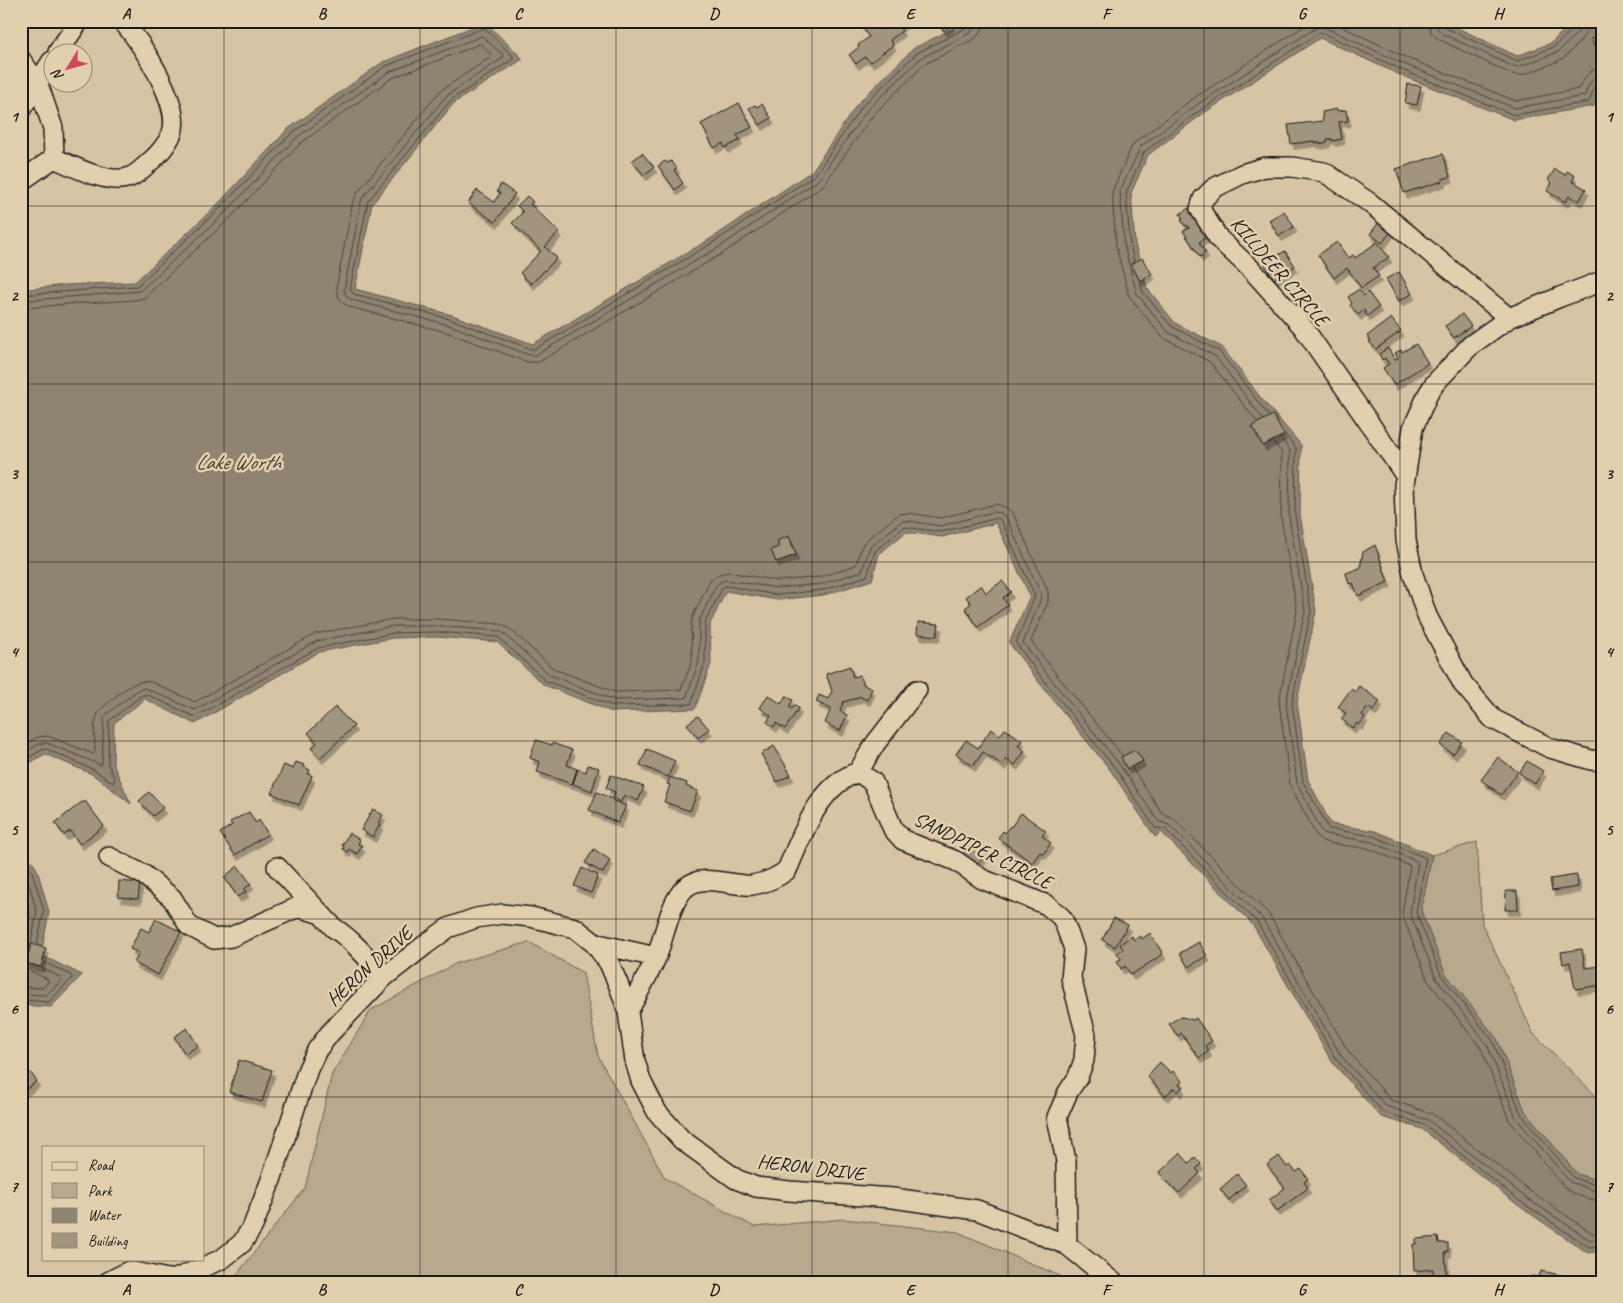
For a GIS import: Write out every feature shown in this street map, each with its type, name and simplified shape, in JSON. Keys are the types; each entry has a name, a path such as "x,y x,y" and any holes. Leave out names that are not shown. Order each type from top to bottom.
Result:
{"street":[{"path":"65,42 79,21"},
{"path":"54,158 92,174 112,178 127,178 143,168 159,154 172,133 173,113 162,83 142,47 122,21"},
{"path":"21,60 38,84 53,128 54,158"},
{"path":"21,109 42,77"},
{"path":"21,181 54,158"},
{"name":"KILLDEER CIRCLE","path":"1405,475 1303,327 1252,270 1219,239 1200,209 1202,199 1214,188 1242,174 1265,167 1292,167 1324,172 1370,203 1509,318"},
{"path":"1602,281 1509,318 1471,345 1435,383 1413,428 1404,484 1406,540 1413,574 1427,616 1463,684 1493,719 1550,748 1591,760 1602,761"},
{"path":"628,1012 656,957 676,900 686,887 700,881 751,885 781,875 787,870 810,819 829,790 845,776 858,772 875,744 917,690"},
{"name":"SANDPIPER CIRCLE","path":"858,772 873,782 893,829 903,840 956,861 982,879 1047,905 1064,922 1074,949 1071,978 1086,1035 1084,1060 1078,1077 1068,1092 1057,1117 1066,1161 1067,1245"},
{"path":"109,857 144,875 172,898 188,926 214,939 231,937 298,907 321,914"},
{"path":"277,867 334,928 344,934 360,949 384,977"},
{"name":"HERON DRIVE","path":"172,1281 222,1259 242,1243 253,1226 271,1180 301,1086 317,1050 330,1033 384,977 448,928 476,918 502,914 531,917 575,928 594,944 609,963 628,1012 635,1061 642,1082 658,1112 682,1140 736,1179 756,1187 893,1198 977,1210 1067,1245 1113,1282"},
{"path":"594,944 656,957"},
{"path":"108,1282 132,1277 172,1281"}],"green space":[{"path":"1477,842 1482,924 1533,1033 1602,1102 1602,1182 1577,1174 1525,1111 1497,1039 1445,973 1421,911 1432,855"},
{"path":"529,942 583,973 598,1056 665,1178 754,1227 844,1219 958,1232 1060,1276 1067,1282 231,1282 305,1188 332,1074 371,1010 457,963"}],"water":[{"name":"Lake Worth","path":"968,21 1443,21 1517,56 1551,43 1573,21 1602,21 1602,80 1594,106 1514,120 1400,75 1320,38 1204,113 1148,155 1131,193 1135,244 1147,288 1175,323 1222,347 1261,398 1301,445 1300,514 1316,611 1297,702 1308,780 1331,824 1375,831 1432,855 1421,911 1445,973 1497,1039 1525,1111 1577,1174 1602,1182 1602,1251 1588,1253 1519,1206 1422,1129 1381,1117 1332,1062 1253,925 1161,832 1155,837 1111,771 1009,643 1030,596 996,523 942,537 906,532 879,554 872,580 824,595 777,600 726,591 710,624 711,664 695,709 612,712 544,685 497,642 437,637 393,638 319,652 195,724 145,699 114,723 113,764 131,804 92,774 45,754 21,768 21,290 65,285 135,282 217,205 288,129 383,62 485,22 523,59 454,103 372,204 355,289 452,315 533,344 715,236 812,171 858,103 914,48"},
{"path":"21,846 37,869 49,912 41,955 82,975 51,1007 21,1005"}],"building":[{"path":"873,21 880,30 891,21 907,21 899,27 902,31 890,40 893,45 871,62 865,57 856,64 849,55 869,37 863,29"},
{"path":"937,21 949,21 952,25 944,31"},
{"path":"1602,35 1602,57 1600,58 1591,39"},
{"path":"1408,84 1421,86 1417,105 1405,103"},
{"path":"739,103 752,127 737,135 740,140 725,148 723,143 714,148 701,124"},
{"path":"762,104 771,118 760,125 749,108"},
{"path":"1337,109 1338,111 1346,110 1348,121 1339,122 1342,139 1332,141 1332,139 1327,139 1327,142 1319,144 1319,142 1315,143 1314,141 1291,144 1288,125 1323,121 1322,112"},
{"path":"642,153 654,167 644,175 632,161"},
{"path":"1443,154 1450,177 1404,193 1396,169"},
{"path":"665,161 667,163 671,161 677,168 674,170 683,183 675,190 658,166"},
{"path":"1555,169 1565,175 1567,171 1575,176 1572,181 1586,189 1579,201 1569,196 1565,202 1547,191 1552,183 1548,180"},
{"path":"501,184 515,194 495,222 468,203 477,190 494,202 500,193 497,191"},
{"path":"527,196 533,202 530,204 559,232 545,247 557,258 531,284 520,273 541,251 512,223 523,212 517,206"},
{"path":"1192,206 1208,236 1199,242 1206,253 1200,257 1183,231 1189,228 1181,220 1183,219 1180,214"},
{"path":"1284,211 1294,227 1279,236 1269,220"},
{"path":"1380,221 1392,230 1382,243 1370,234"},
{"path":"1337,242 1348,258 1353,255 1355,258 1377,242 1389,257 1373,268 1379,276 1361,288 1347,268 1334,278 1318,255"},
{"path":"1285,251 1295,266 1274,279 1264,264"},
{"path":"1142,258 1152,274 1140,281 1131,264"},
{"path":"1399,272 1412,294 1399,301 1386,279"},
{"path":"1359,289 1364,296 1368,292 1379,307 1367,316 1364,310 1358,315 1350,305 1352,303 1348,297"},
{"path":"1462,314 1471,326 1454,338 1445,326"},
{"path":"1391,318 1401,331 1376,349 1369,342 1371,341 1367,336"},
{"path":"1416,344 1428,363 1394,385 1383,368 1389,364 1385,358 1382,360 1379,354 1388,348 1395,360 1398,358 1395,353 1401,350 1402,352"},
{"path":"1273,415 1284,435 1263,446 1252,426"},
{"path":"789,536 796,555 776,562 771,550 779,547 777,541"},
{"path":"1375,545 1388,582 1358,596 1353,583 1349,584 1346,573 1360,568 1363,552"},
{"path":"1002,581 1011,592 1003,598 1008,605 978,627 965,608 971,604 966,597 981,585 986,593"},
{"path":"918,622 939,624 937,636 917,634"},
{"path":"850,666 853,677 860,675 864,685 872,689 867,700 859,696 843,702 840,711 847,715 840,731 825,723 831,709 816,702 819,695 828,699 832,691 826,674"},
{"path":"1359,686 1380,701 1373,711 1368,707 1362,715 1365,717 1359,725 1357,723 1353,728 1341,719 1346,713 1338,707 1351,689 1355,692"},
{"path":"768,695 781,704 786,696 793,700 789,707 792,709 795,705 799,708 785,729 776,723 774,727 767,722 771,716 760,708"},
{"path":"335,707 354,726 320,758 311,748 317,743 308,733"},
{"path":"698,716 709,729 698,738 687,724"},
{"path":"991,729 1000,735 1005,729 1022,740 1018,746 1025,751 1015,765 1006,759 1002,765 983,752 973,766 956,754 966,740 978,748"},
{"path":"1449,733 1462,742 1453,754 1440,745"},
{"path":"536,740 572,750 567,765 577,769 572,784 537,772 540,762 530,758"},
{"path":"774,746 791,775 777,782 761,754"},
{"path":"647,749 675,761 668,777 640,765"},
{"path":"1135,750 1143,761 1127,769 1121,757"},
{"path":"1498,757 1518,772 1501,795 1481,780"},
{"path":"1527,761 1543,771 1535,784 1519,773"},
{"path":"296,762 310,770 308,774 312,776 299,805 271,793 284,765 293,769"},
{"path":"588,765 599,768 592,791 573,784 578,769 586,772"},
{"path":"611,775 644,787 638,801 624,795 621,802 613,798 615,792 606,788"},
{"path":"670,777 687,783 686,786 698,791 690,811 664,802 670,785 667,784"},
{"path":"149,792 163,808 153,816 139,801"},
{"path":"597,792 626,806 618,823 589,810"},
{"path":"85,801 104,826 80,844 70,831 64,835 55,823"},
{"path":"373,809 383,815 373,837 361,830"},
{"path":"249,812 256,823 259,820 268,834 235,855 220,833 232,825 230,822"},
{"path":"1021,813 1046,831 1042,836 1051,843 1043,854 1040,852 1032,863 998,838 1003,831 1005,833 1011,827"},
{"path":"349,833 360,840 358,844 362,846 357,854 349,849 347,852 343,849 344,846 342,845"},
{"path":"973,842 987,853 977,865 963,854"},
{"path":"594,849 610,860 603,873 585,863"},
{"path":"238,866 251,884 244,889 246,892 238,897 224,877"},
{"path":"582,868 598,875 591,893 574,886"},
{"path":"1577,875 1578,887 1552,891 1550,879"},
{"path":"119,881 140,883 138,899 118,897"},
{"path":"1506,891 1517,891 1518,910 1505,910"},
{"path":"1114,918 1128,925 1115,947 1102,940"},
{"path":"156,919 181,932 158,975 134,963 139,953 130,949 141,928 149,932"},
{"path":"1150,933 1163,954 1131,975 1125,966 1121,969 1117,961 1121,959 1117,953 1123,949 1120,944 1132,936 1134,940 1140,936 1142,939"},
{"path":"1199,942 1207,956 1188,967 1180,953"},
{"path":"31,944 46,948 41,967 26,963"},
{"path":"1582,949 1585,968 1602,966 1602,985 1575,989 1570,962 1563,964 1561,952"},
{"path":"1182,1017 1193,1020 1196,1018 1212,1041 1205,1046 1209,1051 1199,1058 1181,1033 1178,1036 1169,1024"},
{"path":"187,1028 198,1046 185,1054 174,1037"},
{"path":"239,1060 272,1070 262,1102 229,1092"},
{"path":"21,1061 37,1081 24,1091 21,1087"},
{"path":"1160,1062 1171,1073 1173,1071 1182,1081 1179,1084 1182,1087 1178,1092 1174,1088 1165,1096 1147,1076"},
{"path":"1180,1153 1189,1163 1195,1157 1201,1164 1196,1169 1200,1173 1179,1193 1159,1173"},
{"path":"1279,1156 1287,1167 1290,1165 1296,1172 1301,1169 1308,1179 1304,1182 1308,1188 1277,1211 1269,1200 1285,1188 1267,1165"},
{"path":"1237,1174 1246,1185 1229,1200 1220,1189"},
{"path":"1438,1237 1439,1243 1448,1243 1448,1252 1445,1252 1447,1282 1434,1282 1433,1269 1414,1271 1413,1244 1416,1244 1416,1239"},
{"path":"1541,1271 1565,1276 1564,1282 1530,1282 1531,1276 1539,1277"}]}
